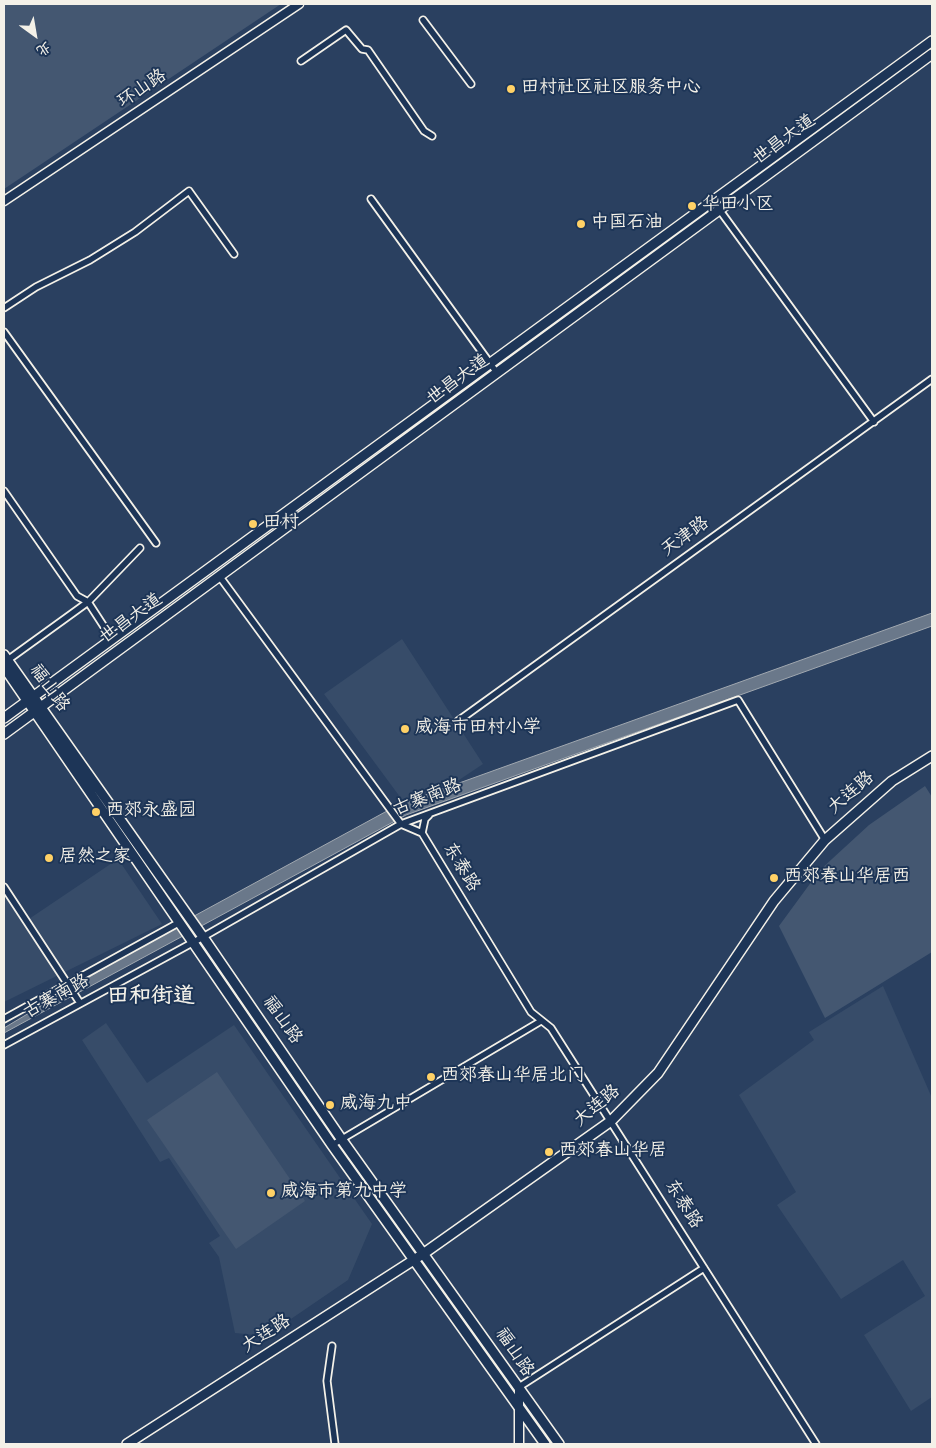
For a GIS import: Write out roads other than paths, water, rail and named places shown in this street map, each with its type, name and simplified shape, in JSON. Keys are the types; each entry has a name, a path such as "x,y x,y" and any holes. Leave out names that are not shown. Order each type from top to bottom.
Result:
{"main road":[{"name":"环山路","path":"4,201 300,4"},
{"name":"世昌大道","path":"4,718 932,41"},
{"name":"世昌大道","path":"4,734 932,54"},
{"path":"5,661 38,709"},
{"name":"福山路","path":"38,709 202,934 342,1140 519,1387 518,1444"},
{"name":"福山路","path":"38,709 332,1145 520,1409"},
{"name":"大连路","path":"127,1444 423,1254 611,1121 658,1073 774,900 825,840 892,781 932,756"},
{"path":"519,1387 559,1444"},
{"path":"520,1409 545,1444"}],"street":[{"path":"423,20 472,84"},
{"path":"302,61 346,30 362,48 368,50 424,131 432,136"},
{"path":"4,308 36,287 90,260 135,232 190,191 234,254"},
{"path":"371,199 497,373"},
{"path":"713,201 874,422"},
{"path":"4,332 156,543"},
{"name":"天津路","path":"458,721 932,380"},
{"path":"4,491 77,596 88,602 112,639"},
{"path":"5,661 88,602 140,548"},
{"path":"220,577 400,822 422,833 425,819 431,813"},
{"name":"古寨南路","path":"4,1045 78,1001 192,940 400,822 431,813 738,700 825,840"},
{"name":"东泰路","path":"422,833 531,1012 552,1028 816,1444"},
{"path":"4,887 78,1001"},
{"path":"4,1020 69,986 180,922"},
{"path":"332,1145 541,1021"},
{"path":"519,1387 704,1268"},
{"path":"332,1346 327,1381 335,1444"}],"place":[{"name":"田村社区社区服务中心","path":"511,89"},
{"name":"华田小区","path":"692,206"},
{"name":"中国石油","path":"581,224"},
{"name":"田村","path":"253,524"},
{"name":"威海市田村小学","path":"405,729"},
{"name":"西郊永盛园","path":"96,812"},
{"name":"居然之家","path":"49,858"},
{"name":"西郊春山华居西","path":"774,878"},
{"name":"西郊春山华居北门","path":"431,1077"},
{"name":"威海九中","path":"330,1105"},
{"name":"西郊春山华居","path":"549,1152"},
{"name":"威海市第九中学","path":"271,1193"}],"district":[{"name":"田和街道","path":"151,998"}]}
